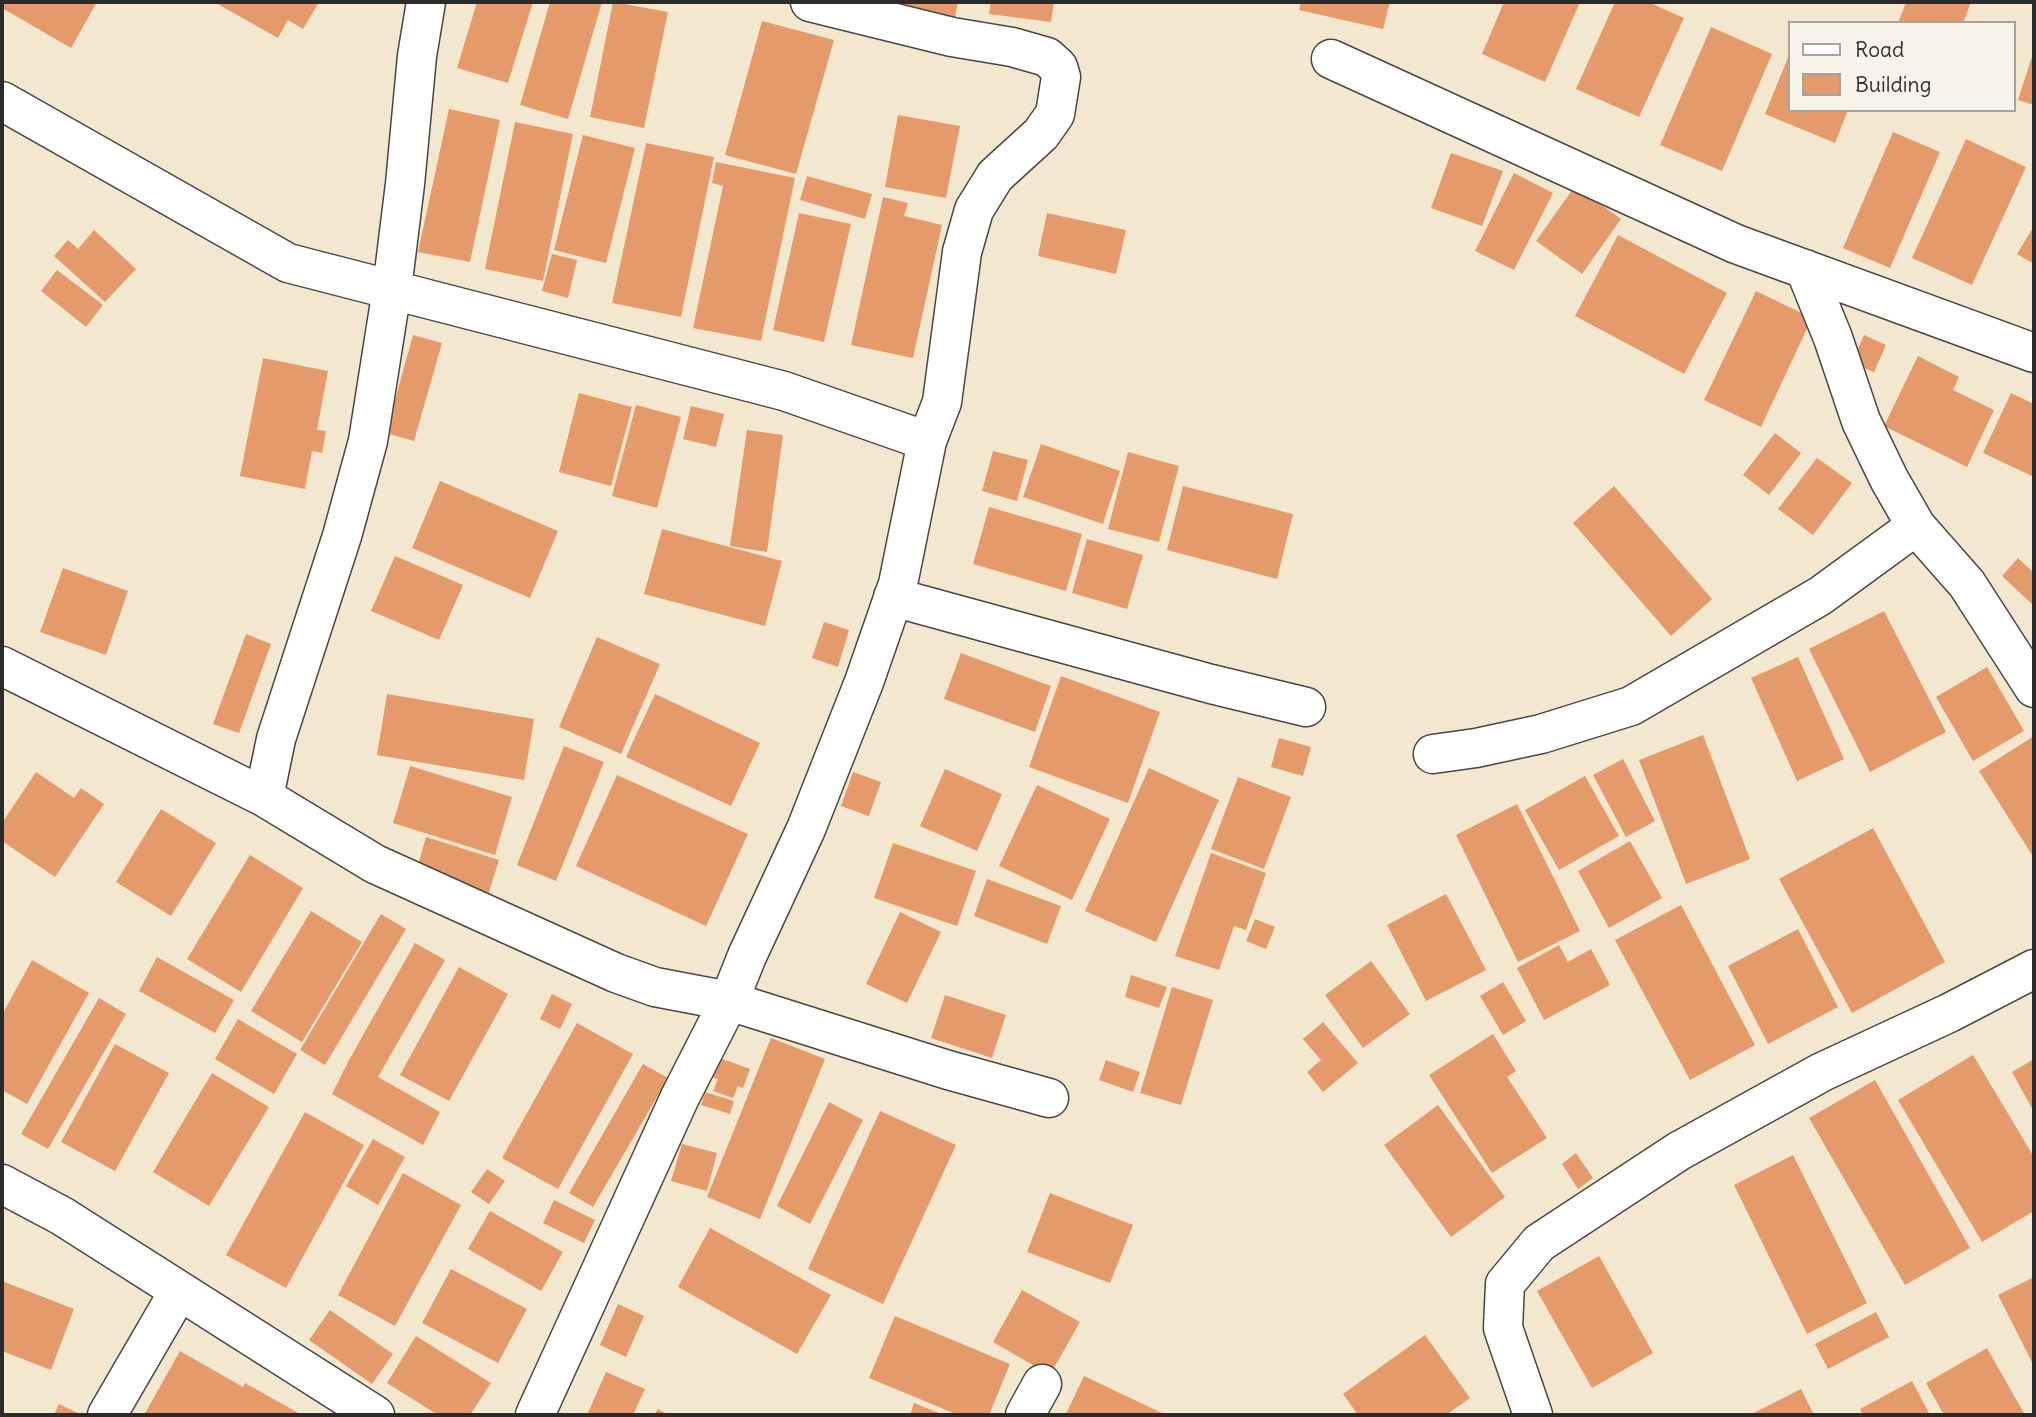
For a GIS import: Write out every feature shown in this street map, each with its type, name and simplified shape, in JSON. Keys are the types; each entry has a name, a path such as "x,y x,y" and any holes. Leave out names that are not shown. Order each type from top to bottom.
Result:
{"street":[{"path":"264,797 276,739 342,536 368,441 392,289 417,56 426,2"},
{"path":"536,1415 680,1097 729,1001 806,829 864,682 893,597 927,441 942,401 962,252 974,209 995,176 1041,134 1055,114 1061,77 1058,66 1047,57 810,2"},
{"path":"1331,59 1736,244 2034,354"},
{"path":"2,101 288,263 784,391 927,441"},
{"path":"1805,270 1833,338 1861,421 1889,479 1916,526 1967,584 2034,688"},
{"path":"1433,754 1541,734 1631,706 1820,596 1916,526"},
{"path":"893,597 1211,684 1306,707"},
{"path":"2,666 264,797 375,864 616,973 655,987 729,1001 947,1070 1049,1098"},
{"path":"1533,1415 1503,1328 1505,1284 1539,1243 1679,1151 1774,1098 2034,969"},
{"path":"2,1184 62,1216 375,1415"},
{"path":"107,1415 179,1291"}],"building":[{"path":"2,2 97,2 71,48 2,8"},
{"path":"214,2 319,2 303,29 288,20 278,38"},
{"path":"477,2 533,2 508,83 457,68"},
{"path":"550,2 602,2 568,119 520,105"},
{"path":"613,2 668,12 644,128 590,117"},
{"path":"889,2 958,2 953,27"},
{"path":"991,2 1054,2 1051,22 989,14"},
{"path":"1301,2 1390,2 1383,29 1299,10"},
{"path":"1504,2 1580,2 1545,82 1482,54"},
{"path":"1615,2 1648,2 1684,18 1639,117 1576,89"},
{"path":"1906,2 1971,2 1964,21 1899,21"},
{"path":"762,21 834,40 796,174 725,155"},
{"path":"1711,27 1772,54 1722,171 1660,145"},
{"path":"2034,50 2034,105 2018,100"},
{"path":"1787,60 1787,112 1847,112 1835,143 1765,114"},
{"path":"449,109 500,120 470,262 418,252"},
{"path":"898,115 960,126 946,198 885,187"},
{"path":"515,122 573,134 543,281 485,269"},
{"path":"1893,132 1940,152 1890,268 1843,248"},
{"path":"583,135 635,148 606,263 554,250"},
{"path":"1966,139 2026,167 1972,285 1912,258"},
{"path":"646,143 714,157 681,317 612,303"},
{"path":"1451,153 1503,171 1482,226 1431,208"},
{"path":"716,162 795,178 761,341 693,328 723,186 712,183"},
{"path":"1514,173 1553,193 1514,270 1475,251"},
{"path":"807,176 872,194 865,219 800,200"},
{"path":"1575,186 1621,219 1582,274 1536,241"},
{"path":"883,197 908,203 904,216 942,225 913,358 851,345"},
{"path":"799,213 851,224 824,342 773,330"},
{"path":"1047,213 1126,230 1116,274 1038,256"},
{"path":"2034,226 2034,264 2017,254"},
{"path":"94,230 136,269 105,302 54,256 68,240 78,249"},
{"path":"1618,235 1727,293 1684,374 1575,316"},
{"path":"552,254 577,260 568,298 542,291"},
{"path":"57,270 103,305 86,327 41,291"},
{"path":"1756,291 1812,318 1761,427 1704,400"},
{"path":"413,335 442,343 414,441 386,433"},
{"path":"1864,335 1886,345 1874,372 1852,363"},
{"path":"1918,356 1959,377 1953,390 1994,410 1967,467 1884,426"},
{"path":"263,358 328,371 317,430 326,431 322,453 312,451 305,489 240,476"},
{"path":"579,393 632,407 611,486 559,472"},
{"path":"2011,393 2034,404 2034,477 1983,453"},
{"path":"636,405 681,417 657,508 612,496"},
{"path":"691,406 724,414 716,447 683,439"},
{"path":"747,430 783,435 767,552 730,546"},
{"path":"1775,433 1801,453 1769,495 1743,475"},
{"path":"1041,444 1120,471 1103,524 1023,497"},
{"path":"993,451 1028,460 1017,501 982,491"},
{"path":"1128,452 1179,466 1159,542 1108,529"},
{"path":"1817,458 1852,483 1813,535 1778,509"},
{"path":"440,481 558,531 530,598 412,548"},
{"path":"1183,486 1293,514 1277,579 1167,550"},
{"path":"1614,486 1712,599 1671,636 1573,523"},
{"path":"989,507 1082,534 1066,591 973,564"},
{"path":"662,529 782,561 765,626 644,594"},
{"path":"1087,539 1143,555 1127,609 1072,593"},
{"path":"395,556 463,585 439,640 371,611"},
{"path":"2018,558 2034,573 2034,606 2002,576"},
{"path":"63,568 128,591 106,655 40,632"},
{"path":"1884,611 1946,732 1870,772 1809,649"},
{"path":"824,622 849,630 838,667 812,658"},
{"path":"246,634 271,644 239,733 213,724"},
{"path":"597,637 660,664 621,754 559,727"},
{"path":"961,653 1051,686 1035,732 944,699"},
{"path":"1798,657 1844,759 1797,781 1751,678"},
{"path":"1987,667 2024,731 1973,761 1936,697"},
{"path":"1061,676 1160,712 1128,803 1029,767"},
{"path":"387,694 534,719 524,780 377,755"},
{"path":"655,694 760,743 731,806 626,757"},
{"path":"1703,735 1750,859 1686,884 1639,760"},
{"path":"2034,736 2034,858 1979,771"},
{"path":"1279,738 1311,747 1303,776 1271,767"},
{"path":"564,746 604,762 556,881 517,865"},
{"path":"1623,759 1655,821 1626,837 1593,775"},
{"path":"410,766 512,797 495,855 393,823"},
{"path":"1149,768 1219,800 1156,942 1085,911"},
{"path":"945,769 1002,794 977,851 920,826"},
{"path":"36,772 74,798 81,788 104,804 55,877 2,841 2,823"},
{"path":"853,772 881,782 869,816 841,806"},
{"path":"617,775 748,834 706,926 576,866"},
{"path":"1585,776 1619,836 1559,870 1525,810"},
{"path":"1238,777 1291,797 1264,869 1211,849"},
{"path":"1037,785 1110,819 1072,900 999,866"},
{"path":"1517,804 1580,931 1518,962 1456,835"},
{"path":"161,809 216,843 171,916 116,882"},
{"path":"1873,828 1945,962 1852,1013 1779,879"},
{"path":"426,837 499,860 488,895 416,872"},
{"path":"1630,841 1662,898 1609,928 1578,871"},
{"path":"893,843 976,871 957,926 874,898"},
{"path":"1211,853 1266,873 1246,930 1234,926 1219,970 1175,956"},
{"path":"250,855 303,888 241,992 187,959"},
{"path":"987,879 1061,906 1047,944 974,916"},
{"path":"1446,894 1486,970 1426,1001 1387,925"},
{"path":"1681,905 1755,1045 1690,1080 1615,940"},
{"path":"311,911 362,942 302,1042 251,1011"},
{"path":"900,912 941,932 907,1003 866,984"},
{"path":"381,914 406,929 325,1065 300,1050"},
{"path":"1255,919 1275,927 1266,949 1246,941"},
{"path":"1798,929 1838,1007 1768,1044 1728,966"},
{"path":"415,943 445,960 378,1077 440,1112 423,1145 332,1094"},
{"path":"1559,945 1568,962 1591,949 1610,985 1544,1020 1517,968"},
{"path":"157,957 234,1000 215,1033 139,991"},
{"path":"32,960 89,993 27,1104 2,1090 2,1015"},
{"path":"1371,961 1410,1014 1363,1048 1325,995"},
{"path":"459,967 508,994 449,1101 400,1075"},
{"path":"1131,975 1167,987 1159,1008 1125,997"},
{"path":"1503,982 1526,1021 1503,1035 1480,996"},
{"path":"1172,987 1213,1000 1181,1105 1140,1093"},
{"path":"552,994 572,1004 560,1029 540,1019"},
{"path":"945,995 1006,1015 992,1058 931,1038"},
{"path":"99,998 126,1014 48,1149 21,1134"},
{"path":"238,1019 297,1054 274,1094 215,1059"},
{"path":"1323,1022 1358,1063 1323,1092 1307,1072 1321,1060 1303,1039"},
{"path":"577,1023 633,1054 558,1189 502,1158"},
{"path":"1493,1034 1516,1071 1507,1077 1547,1138 1492,1173 1429,1075"},
{"path":"771,1038 825,1059 760,1219 707,1197"},
{"path":"115,1044 169,1073 115,1171 61,1142"},
{"path":"1973,1055 2034,1157 2034,1211 1982,1242 1898,1100"},
{"path":"717,1057 750,1069 743,1088 738,1086 733,1098 713,1091 718,1079 711,1077"},
{"path":"2034,1059 2034,1112 2012,1072"},
{"path":"1106,1060 1140,1072 1133,1092 1099,1080"},
{"path":"643,1064 668,1078 593,1207 569,1193"},
{"path":"212,1073 269,1107 209,1206 153,1172"},
{"path":"1875,1080 1970,1248 1905,1285 1809,1118"},
{"path":"705,1092 734,1101 730,1114 701,1105"},
{"path":"829,1102 863,1120 810,1224 777,1206"},
{"path":"1438,1105 1505,1197 1451,1237 1384,1145"},
{"path":"880,1111 956,1145 883,1304 808,1269"},
{"path":"305,1112 364,1145 286,1288 226,1255"},
{"path":"373,1139 405,1157 378,1205 346,1186"},
{"path":"682,1144 717,1153 707,1191 671,1181"},
{"path":"1576,1153 1593,1178 1578,1189 1562,1164"},
{"path":"1793,1155 1867,1303 1807,1334 1734,1185"},
{"path":"487,1169 505,1181 489,1204 471,1192"},
{"path":"403,1173 461,1205 395,1326 338,1295"},
{"path":"1050,1193 1133,1225 1110,1283 1027,1252"},
{"path":"554,1200 595,1220 584,1243 543,1223"},
{"path":"490,1211 563,1252 541,1291 468,1249"},
{"path":"710,1228 831,1295 797,1354 678,1287"},
{"path":"1599,1256 1653,1353 1592,1388 1537,1291"},
{"path":"451,1269 527,1309 498,1363 422,1323"},
{"path":"2034,1277 2034,1366 1998,1295"},
{"path":"2,1281 74,1309 51,1370 2,1351"},
{"path":"1022,1290 1080,1322 1050,1375 993,1342"},
{"path":"618,1304 644,1316 626,1357 600,1345"},
{"path":"330,1310 393,1354 372,1384 309,1340"},
{"path":"1876,1312 1889,1337 1828,1369 1815,1344"},
{"path":"895,1316 1010,1364 989,1415 958,1415 869,1378"},
{"path":"1425,1335 1470,1398 1446,1415 1358,1415 1343,1394"},
{"path":"416,1336 491,1383 470,1415 438,1415 387,1383"},
{"path":"1987,1348 2025,1415 1944,1415 1926,1383"},
{"path":"180,1351 243,1387 245,1383 302,1415 144,1415"},
{"path":"606,1372 645,1389 633,1415 587,1415"},
{"path":"1084,1376 1166,1415 1067,1415"},
{"path":"1912,1381 1930,1415 1863,1415 1860,1409"},
{"path":"1801,1389 1814,1415 1750,1415"},
{"path":"914,1403 944,1415 910,1415"},
{"path":"59,1404 82,1415 54,1415"},
{"path":"658,1409 669,1415 654,1415"}]}
